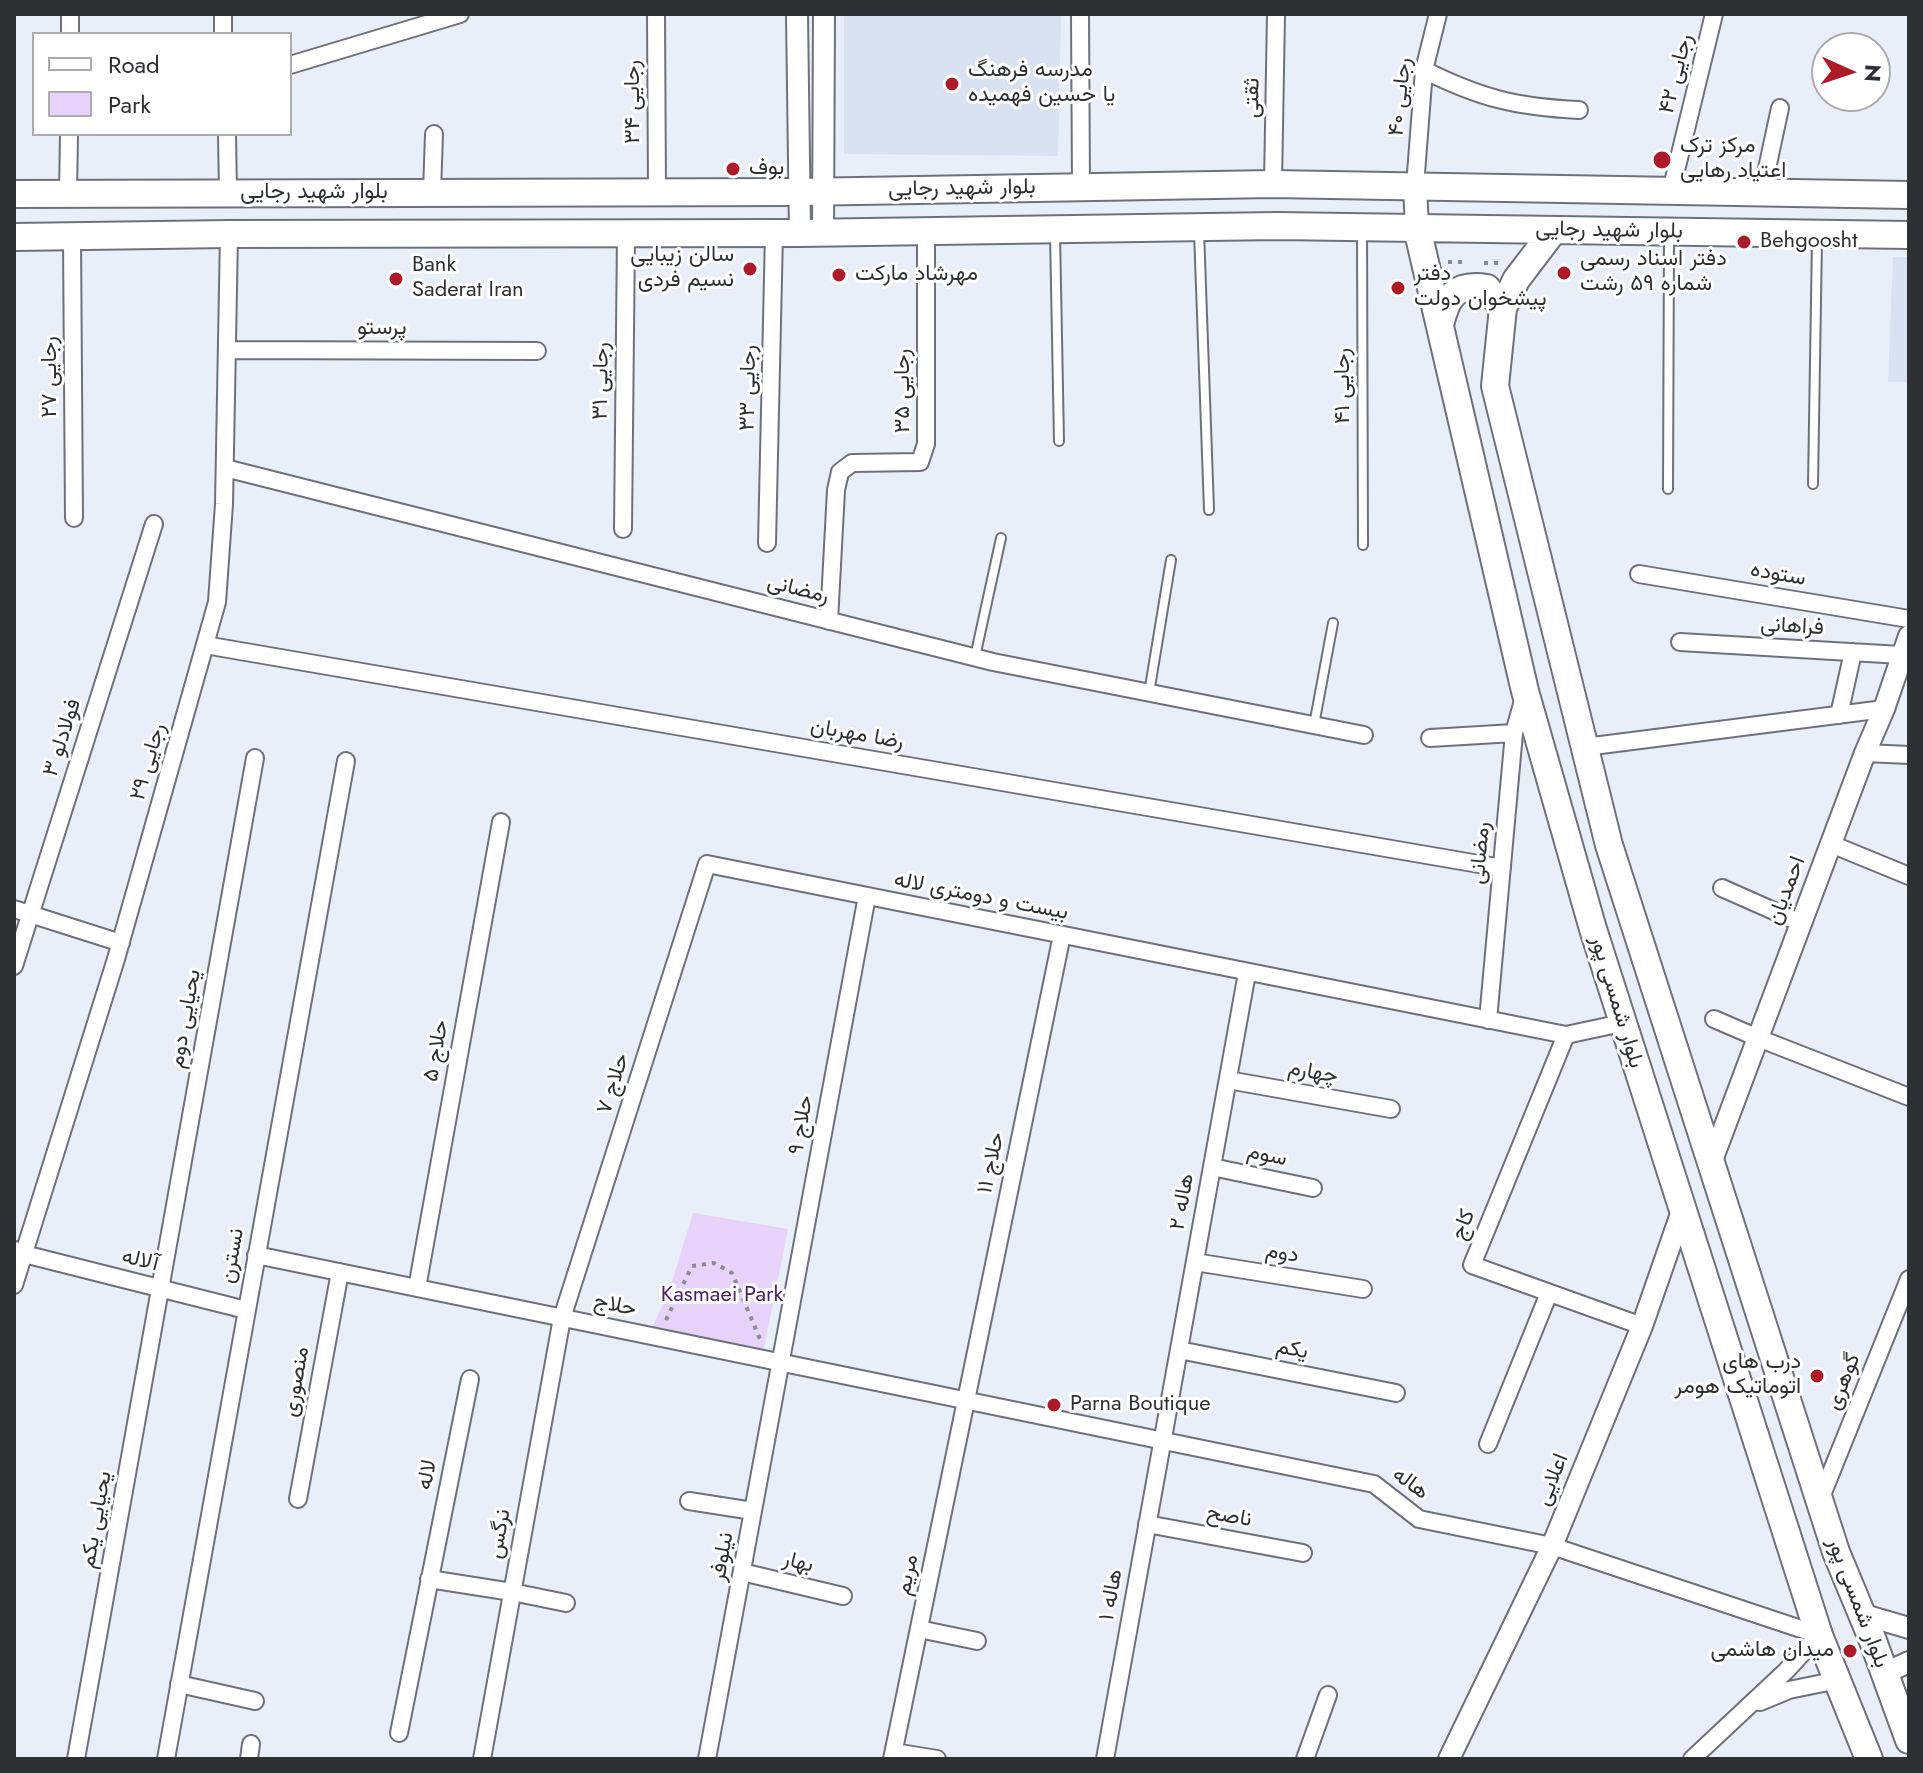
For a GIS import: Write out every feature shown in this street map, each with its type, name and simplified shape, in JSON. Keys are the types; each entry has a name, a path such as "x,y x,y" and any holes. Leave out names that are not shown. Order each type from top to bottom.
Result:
{"main road":[{"name":"بلوار شهید رجایی","path":"14,194 811,192 1273,184 1909,195"},
{"path":"1415,186 1417,228"},
{"name":"بلوار شهید رجایی","path":"14,237 799,233 1198,227 1909,235"},
{"name":"بلوار شمسی پور","path":"1417,228 1525,691 1593,929 1819,1635 1869,1758"},
{"name":"بلوار شمسی پور","path":"1554,230 1516,280 1503,308 1495,386 1609,845 1819,1502 1908,1738"},
{"path":"1440,325 1445,305 1457,291 1474,286 1487,288 1503,308"},
{"path":"1838,1680 1846,1689 1857,1693 1877,1687 1885,1673"},
{"path":"1869,1758 1872,1747 1888,1735 1897,1733 1908,1738"}],"street":[{"path":"292,64 460,14"},
{"name":"رجایی ۳۴","path":"656,14 657,191"},
{"path":"797,14 811,192"},
{"path":"799,233 811,192 824,14"},
{"path":"1080,14 1081,187"},
{"name":"ثقتی","path":"1273,184 1276,14"},
{"name":"رجایی ۴۰","path":"1415,186 1424,70 1438,14"},
{"name":"رجایی ۴۲","path":"1671,191 1714,14"},
{"path":"1424,70 1460,88 1499,101 1538,108 1579,110"},
{"path":"1762,192 1780,108"},
{"path":"432,192 434,134"},
{"path":"68,194 69,136"},
{"path":"227,136 228,193"},
{"name":"رجایی ۳۵","path":"829,621 836,490 840,472 852,463 920,462 926,444 926,230"},
{"name":"رجایی ۳۱","path":"623,529 626,233"},
{"name":"رجایی ۳۳","path":"767,543 799,233"},
{"name":"رجایی ۲۹","path":"14,1285 19,1252 121,943 217,602 225,468 229,234"},
{"name":"رجایی ۲۷","path":"72,237 74,518"},
{"name":"پرستو","path":"227,350 537,351"},
{"name":"رمضانی","path":"225,468 975,658 1364,735"},
{"name":"فولادلو ۳","path":"14,966 22,912 154,524"},
{"name":"ستوده","path":"1639,574 1909,619"},
{"name":"فراهانی","path":"1680,642 1853,652 1905,646"},
{"name":"رضا مهربان","path":"205,645 1502,868"},
{"name":"احمدیان","path":"1711,1163 1884,709 1905,646"},
{"path":"1839,715 1853,652"},
{"name":"رمضانی","path":"1488,1020 1514,733 1525,691"},
{"path":"1585,747 1884,709"},
{"path":"1430,738 1514,733"},
{"path":"1865,753 1909,755"},
{"name":"یحیایی دوم","path":"161,1289 255,758"},
{"name":"نسترن","path":"166,1759 346,761"},
{"name":"حلاج ۵","path":"417,1288 501,822"},
{"path":"1831,844 1909,876"},
{"name":"بیست و دومتری لاله","path":"707,864 1247,973"},
{"name":"حلاج ۷","path":"562,1318 707,864"},
{"path":"1722,888 1801,923"},
{"name":"حلاج ۹","path":"776,1361 867,896"},
{"path":"22,912 121,943"},
{"name":"حلاج ۱۱","path":"966,1400 1062,935"},
{"path":"1247,973 1566,1035 1622,1023"},
{"name":"هاله ۲","path":"1163,1440 1247,973"},
{"path":"1714,1019 1909,1097"},
{"name":"کاج","path":"1566,1035 1472,1265 1642,1326"},
{"name":"چهارم","path":"1228,1080 1391,1109"},
{"name":"سوم","path":"1212,1167 1313,1188"},
{"name":"اعلایی","path":"1449,1759 1552,1546 1642,1326 1682,1211"},
{"name":"آلاله","path":"19,1252 246,1310"},
{"name":"حلاج","path":"256,1255 966,1400"},
{"name":"دوم","path":"1195,1262 1363,1289"},
{"name":"منصوری","path":"298,1499 340,1272"},
{"name":"گوهری","path":"1819,1502 1909,1279"},
{"name":"یحیایی یکم","path":"76,1759 161,1289"},
{"path":"1488,1444 1549,1293"},
{"name":"نرگس","path":"482,1759 562,1318"},
{"name":"یکم","path":"1179,1350 1396,1393"},
{"name":"نیلوفر","path":"707,1759 753,1511 776,1361"},
{"name":"لاله","path":"399,1733 470,1379"},
{"name":"هاله","path":"966,1400 1374,1484 1419,1519 1552,1546 1819,1635"},
{"name":"مریم","path":"893,1756 966,1400"},
{"name":"هاله ۱","path":"1105,1759 1163,1440"},
{"path":"689,1501 753,1511"},
{"name":"ناصح","path":"1147,1524 1303,1553"},
{"name":"بهار","path":"742,1572 843,1596"},
{"path":"429,1579 566,1603"},
{"path":"1861,1614 1909,1628"},
{"path":"919,1629 977,1641"},
{"path":"1692,1759 1786,1671 1819,1635"},
{"path":"1885,1673 1909,1662"},
{"path":"1748,1707 1789,1690 1838,1680"},
{"path":"179,1684 255,1701"},
{"path":"1305,1759 1328,1695"},
{"path":"893,1756 937,1759"}],"lane":[{"path":"1198,227 1209,510"},
{"name":"رجایی ۴۱","path":"1362,227 1363,545"},
{"path":"1055,228 1059,441"},
{"path":"1668,489 1669,232"},
{"path":"1813,484 1817,234"},
{"path":"975,658 1001,538"},
{"path":"1149,693 1171,560"},
{"path":"1314,725 1333,623"}],"path":[{"path":"658,1337 692,1266 714,1263 732,1273 776,1361"}],"shaded area":[{"name":"مدرسه فرهنگ یا حسین فهمیده","path":"844,14 1061,14 1058,156 844,154"},
{"path":"1893,257 1909,257 1909,382 1888,382"}],"green space":[{"name":"Kasmaei Park","path":"693,1213 788,1229 762,1358 649,1335 670,1288"}],"place":[{"name":"مدرسه فرهنگ یا حسین فهمیده","path":"952,84"},
{"name":"مرکز ترک اعتیاد رهایی","path":"1662,160"},
{"name":"بوف","path":"733,169"},
{"name":"Behgoosht","path":"1744,242"},
{"name":"سالن زیبایی نسیم فردی","path":"750,269"},
{"name":"دفتر اسناد رسمی شماره ۵۹ رشت","path":"1564,273"},
{"name":"مهرشاد مارکت","path":"839,275"},
{"name":"Bank Saderat Iran","path":"396,279"},
{"name":"دفتر پیشخوان دولت","path":"1398,288"},
{"name":"درب های اتوماتیک هومر","path":"1817,1376"},
{"name":"Parna Boutique","path":"1054,1405"},
{"name":"میدان هاشمی","path":"1850,1651"}]}
